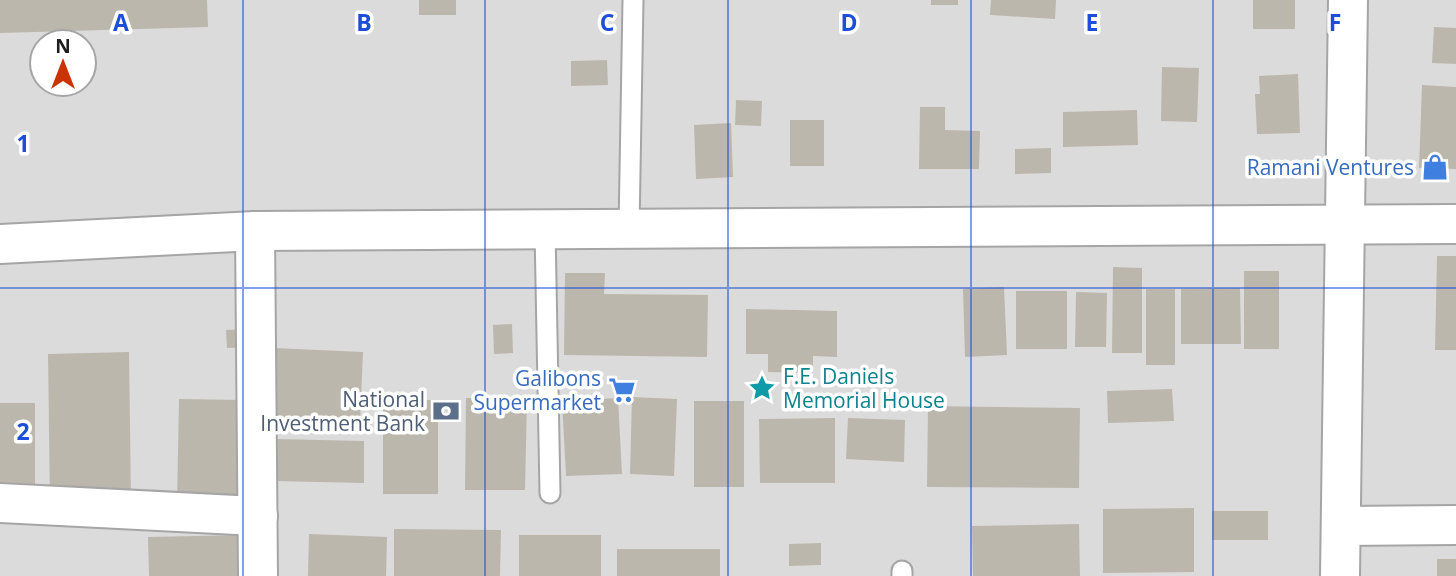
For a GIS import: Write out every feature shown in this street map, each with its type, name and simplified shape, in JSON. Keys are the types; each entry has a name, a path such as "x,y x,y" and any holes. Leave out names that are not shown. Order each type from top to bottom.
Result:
{"street":[{"path":"1340,576 1347,224 1348,0"},
{"path":"0,244 255,232 1456,224"},
{"path":"255,232 258,576"},
{"path":"0,503 258,516"},
{"path":"1341,526 1456,525"}],"lane":[{"path":"629,229 633,0"},
{"path":"545,230 550,493"}],"shaded area":[{"path":"0,0 1456,0 1456,576 0,576"}],"building":[{"path":"0,0 207,0 208,27 98,30 98,28 28,28 28,32 0,33"},
{"path":"419,0 456,0 456,15 419,15"},
{"path":"931,0 958,0 958,5 931,5"},
{"path":"991,0 1056,0 1055,19 990,15"},
{"path":"1253,0 1295,0 1295,29 1253,29"},
{"path":"1434,27 1456,28 1456,64 1432,63"},
{"path":"607,60 608,85 571,86 571,61"},
{"path":"1162,67 1199,68 1197,122 1161,121"},
{"path":"1298,74 1300,133 1257,134 1255,94 1260,94 1259,76"},
{"path":"1422,85 1456,87 1456,169 1419,168"},
{"path":"736,100 762,101 761,126 735,125"},
{"path":"920,107 945,107 945,130 980,131 979,169 919,169"},
{"path":"1137,110 1138,145 1063,147 1063,112"},
{"path":"790,120 824,120 824,166 790,166"},
{"path":"731,123 733,177 696,179 694,125"},
{"path":"1051,148 1051,173 1015,174 1015,149"},
{"path":"1437,256 1456,256 1456,350 1435,350"},
{"path":"1113,267 1142,268 1142,353 1112,353"},
{"path":"1244,271 1279,271 1279,349 1244,349"},
{"path":"565,273 605,273 604,294 708,295 707,357 564,355"},
{"path":"1004,287 1007,355 965,357 963,289"},
{"path":"1240,288 1241,344 1181,344 1181,289"},
{"path":"1146,289 1175,289 1175,365 1146,365"},
{"path":"1016,291 1067,291 1067,349 1016,349"},
{"path":"1076,292 1107,293 1106,347 1075,347"},
{"path":"746,309 837,311 837,357 813,356 813,373 768,372 768,354 746,354"},
{"path":"512,324 513,353 494,354 493,325"},
{"path":"248,329 249,347 227,348 226,330"},
{"path":"274,348 363,352 360,422 272,419"},
{"path":"129,352 131,503 50,505 48,354"},
{"path":"1172,389 1174,421 1108,423 1107,391"},
{"path":"632,397 677,399 674,476 630,474"},
{"path":"466,398 527,398 525,490 465,490"},
{"path":"618,398 622,474 566,476 562,401"},
{"path":"179,399 243,400 242,505 177,505"},
{"path":"383,400 438,400 438,494 383,494"},
{"path":"694,401 744,401 744,487 694,487"},
{"path":"0,403 35,403 35,485 0,485"},
{"path":"928,406 1080,408 1079,488 927,487"},
{"path":"835,418 835,483 760,483 759,419"},
{"path":"848,418 905,420 904,462 846,459"},
{"path":"274,439 364,441 364,483 274,481"},
{"path":"1194,508 1194,572 1103,573 1103,509"},
{"path":"1212,511 1268,511 1268,540 1212,540"},
{"path":"1079,524 1080,576 973,576 972,526"},
{"path":"394,529 501,530 500,576 394,576"},
{"path":"309,534 387,537 386,576 308,576"},
{"path":"243,535 244,576 149,576 148,537"},
{"path":"519,535 601,535 601,576 519,576"},
{"path":"821,543 821,565 789,566 789,544"},
{"path":"617,549 720,549 720,576 617,576"},
{"path":"1437,559 1456,559 1456,576 1437,576"}],"place":[{"name":"Ramani Ventures","path":"1435,167"},
{"name":"F.E. Daniels Memorial House","path":"762,388"},
{"name":"Galibons Supermarket","path":"622,390"},
{"name":"National Investment Bank","path":"446,411"}]}
